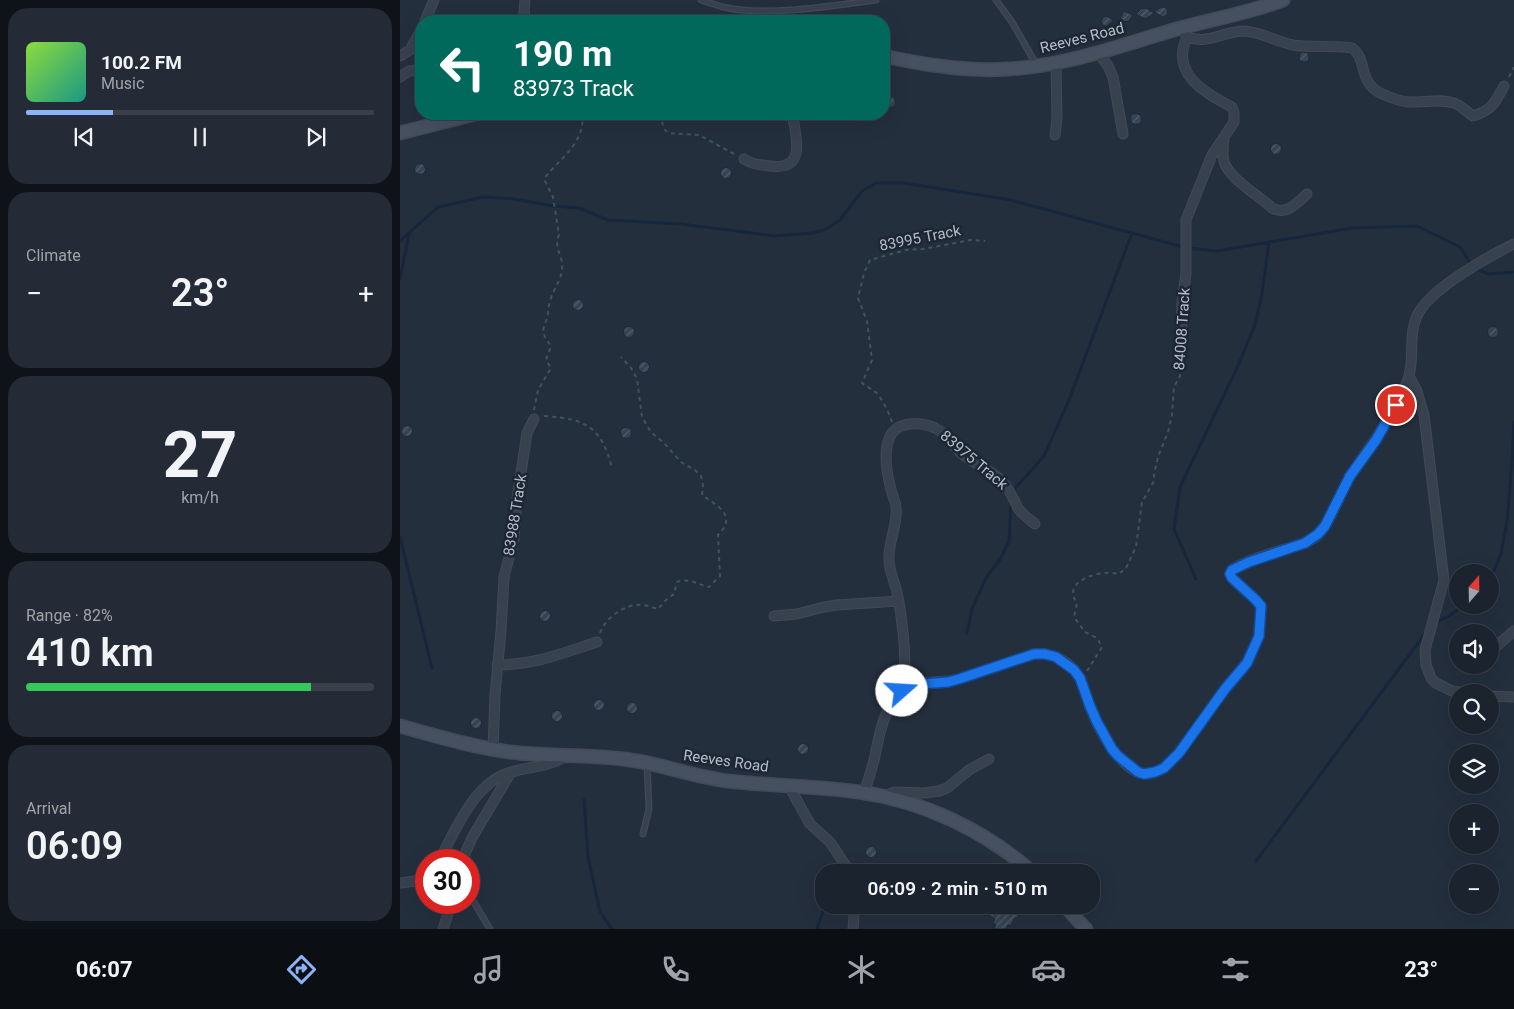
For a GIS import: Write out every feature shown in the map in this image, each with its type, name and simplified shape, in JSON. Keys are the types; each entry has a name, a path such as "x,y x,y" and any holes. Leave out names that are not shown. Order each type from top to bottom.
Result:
{"street":[{"path":"428,15 434,0"},
{"path":"525,0 525,15"},
{"name":"Reeves Road","path":"890,57 933,66 967,69 1007,69 1037,66 1185,32 1284,0"},
{"path":"1185,32 1200,40 1246,32 1306,47 1352,48 1357,52 1367,81 1372,88 1407,102 1430,100 1456,104 1473,116 1486,112 1504,86"},
{"name":"84008 Track","path":"1181,352 1182,304 1186,273 1186,220 1212,155 1234,122 1234,110 1232,107 1193,82 1187,75 1182,57 1185,32"},
{"path":"400,56 410,50 415,41"},
{"path":"1098,52 1113,77 1123,134"},
{"path":"1055,135 1057,119 1056,62"},
{"path":"400,77 409,71 415,70"},
{"path":"400,133 451,120"},
{"path":"744,159 751,163 779,167 786,165 794,159 797,148 793,120"},
{"path":"1224,138 1223,156 1230,172 1272,208 1277,211 1286,210 1308,194"},
{"path":"864,793 880,731 890,707 902,691 922,684 959,679 1034,654 1056,657 1074,670 1080,678 1097,722 1112,749 1131,768 1144,774 1155,772 1171,762 1225,689 1247,663 1258,638 1261,606 1233,580 1231,571 1242,564 1305,543 1318,534 1325,526 1350,476 1382,430 1404,390 1409,376 1412,336 1416,318 1424,305 1475,265 1514,244"},
{"path":"1409,376 1418,391 1424,414 1444,580 1425,650 1426,665 1431,678 1436,683 1449,690"},
{"name":"83988 Track","path":"493,749 504,577 514,538 517,499 527,433 534,419"},
{"name":"83975 Track","path":"893,432 900,427 914,424 928,425 941,431 962,454 986,468 1003,481 1022,512 1035,524"},
{"path":"893,432 886,454 889,482 896,507 889,562 899,601 905,658 902,691"},
{"path":"774,616 797,614 837,605 899,601"},
{"path":"1499,644 1514,631"},
{"path":"497,665 531,663 597,642"},
{"path":"1499,696 1514,697"},
{"name":"Reeves Road","path":"400,726 493,749 611,758 647,763 711,779 864,793 883,797 910,804 957,822 996,845 1021,864"},
{"path":"446,849 470,805 481,790 494,779 511,772 553,764 566,756"},
{"path":"883,797 894,792 924,793 947,788 969,770 989,759"},
{"path":"467,849 511,772"},
{"path":"789,786 810,824 830,842 845,864"},
{"path":"400,883 415,881"},
{"path":"443,929 448,914"},
{"path":"853,929 854,914"},
{"path":"1072,914 1086,929"}],"lane":[{"path":"701,0 724,7 775,10 876,0"},
{"path":"996,0 1012,22 1037,66"},
{"path":"643,834 649,809 647,763"},
{"path":"480,912 490,929"}],"path":[{"path":"1504,86 1514,67"},
{"path":"534,419 538,390 551,368 546,360 551,346 544,338 542,328 553,292 558,286 562,268 557,250 558,235 552,197 545,181 546,176 581,135 582,120"},
{"path":"662,120 664,129 668,133 699,135 744,159"},
{"name":"83995 Track","path":"893,432 891,420 883,401 871,388 862,383 872,360 867,321 858,298 867,266 870,260 906,250 923,249 971,240 985,241"},
{"name":"84008 Track","path":"1080,678 1095,661 1102,647 1097,638 1085,632 1074,617 1077,603 1073,597 1073,590 1082,579 1106,572 1119,574 1126,568 1136,548 1142,502 1154,481 1158,456 1168,432 1172,415 1173,390 1180,376 1181,352"},
{"path":"597,642 602,628 616,613 630,606 642,604 658,609 665,600 674,594 678,582 681,580 695,581 710,587 720,576 718,535 726,527 727,521 726,514 702,495 703,485 700,476 695,470 681,462 651,432 642,416 636,379 630,368 620,357"},
{"path":"534,419 539,415 574,420 587,425 598,434 605,447 612,468"}],"building":[{"path":"1161,7 1168,10 1167,14 1163,17 1154,12"},
{"path":"1146,8 1154,13 1145,19 1136,14 1141,9"},
{"path":"1124,11 1133,15 1129,21 1125,22 1120,18"},
{"path":"1106,16 1114,20 1107,26 1104,26 1101,22 1103,17"},
{"path":"1302,52 1306,52 1309,57 1308,61 1302,62 1299,59 1299,55"},
{"path":"890,97 895,100 894,106 890,107"},
{"path":"1134,114 1138,114 1141,119 1140,123 1134,124 1131,121 1131,117"},
{"path":"1274,144 1278,144 1281,149 1280,153 1274,154 1271,151 1271,147"},
{"path":"418,164 422,164 425,169 424,173 418,174 415,171 415,167"},
{"path":"724,168 728,168 731,173 730,177 724,178 721,175 721,171"},
{"path":"576,300 580,300 583,305 582,309 576,310 573,307 573,303"},
{"path":"627,327 631,327 634,332 633,336 627,337 624,334 624,330"},
{"path":"1491,327 1495,327 1498,332 1497,336 1491,337 1488,334 1488,330"},
{"path":"642,362 646,362 649,367 648,371 642,372 639,369 639,365"},
{"path":"405,426 409,426 412,431 411,435 405,436 402,433 402,429"},
{"path":"624,428 628,428 631,433 630,437 624,438 621,435 621,431"},
{"path":"543,611 547,611 550,616 549,620 543,621 540,618 540,614"},
{"path":"597,700 601,700 604,705 603,709 597,710 594,707 594,703"},
{"path":"630,703 634,703 637,708 636,712 630,713 627,710 627,706"},
{"path":"555,711 559,711 562,716 561,720 555,721 552,718 552,714"},
{"path":"474,718 478,718 481,723 480,727 474,728 471,725 471,721"},
{"path":"801,744 805,744 808,749 807,753 801,754 798,751 798,747"},
{"path":"869,847 873,847 876,852 875,856 869,857 866,854 866,850"},
{"path":"988,914 1019,914 1011,926 1008,925 1007,929 994,929 996,925 993,923 995,919"}],"waterway":[{"path":"400,241 438,207 483,197 514,199 579,208 608,220 681,224 775,236 813,233 826,229 840,220 862,191 876,183 904,183 1011,200 1187,248 1217,251 1352,228 1417,226 1460,247 1470,263"},
{"path":"1011,493 1044,456 1069,400 1132,233"},
{"path":"400,279 409,234"},
{"path":"1196,579 1174,529 1180,487 1237,368 1255,325 1262,293 1269,242"},
{"path":"1479,270 1489,274 1514,272"},
{"path":"1497,564 1501,554 1507,521 1514,422"},
{"path":"967,633 972,609 986,578 1001,558 1009,541 1011,501"},
{"path":"400,537 432,668"},
{"path":"1434,623 1452,614"},
{"path":"1256,861 1427,631"},
{"path":"584,800 588,857 600,912 612,929"},
{"path":"817,929 822,914"}],"route":[{"path":"902,691 922,684 959,679 1009,663 1024,656 1041,653 1056,657 1066,663 1080,678 1097,722 1118,756 1131,768 1144,774 1164,768 1179,753 1225,689 1247,663 1258,638 1261,606 1232,578 1231,571 1249,562 1305,543 1318,534 1325,526 1350,476 1376,440 1396,405"}]}
